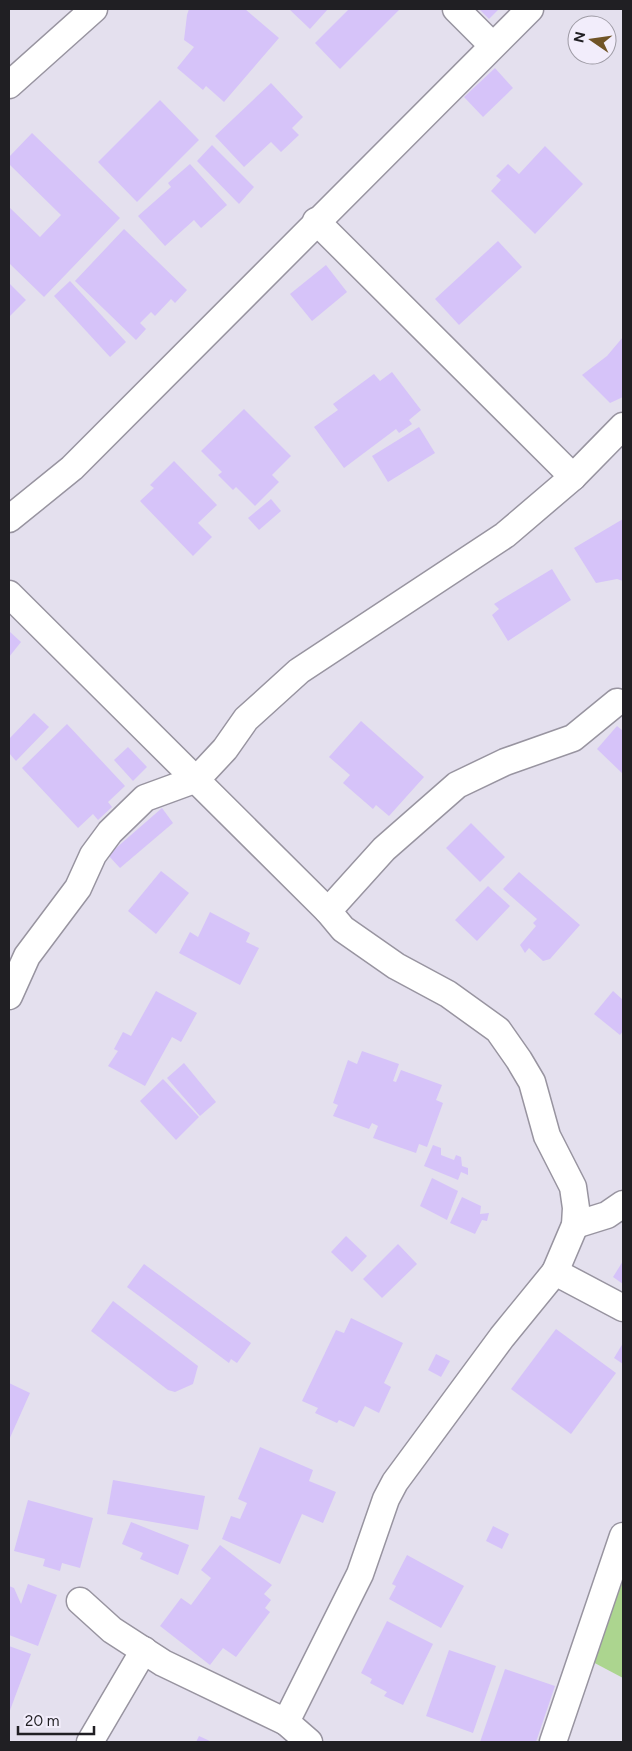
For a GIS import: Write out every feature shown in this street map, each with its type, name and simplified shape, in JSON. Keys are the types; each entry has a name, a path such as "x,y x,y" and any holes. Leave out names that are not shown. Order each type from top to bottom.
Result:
{"street":[{"path":"9,85 94,9"},
{"path":"456,9 492,45"},
{"path":"9,519 72,468 530,9"},
{"path":"316,222 573,477"},
{"path":"9,996 27,956 78,888 93,855 110,832 145,798 197,779 225,749 246,719 299,670 505,535 573,477 623,426"},
{"path":"9,594 197,779 328,911 343,929 396,966 448,994 498,1030 532,1082 547,1136 573,1186 576,1208 575,1225 554,1272 502,1337 395,1482 386,1499 360,1574 286,1722"},
{"path":"328,911 384,849 457,785 505,762 573,738 617,702"},
{"path":"575,1225 606,1215 623,1204"},
{"path":"554,1272 623,1308"},
{"path":"553,1742 623,1536"},
{"path":"80,1601 112,1630 164,1663 286,1722 309,1742"},
{"path":"90,1742 144,1650"}],"green space":[{"path":"623,1581 623,1678 589,1660"}],"building":[{"path":"189,9 245,9 279,38 224,102 206,86 203,90 177,68 194,47 184,40"},
{"path":"289,9 328,9 310,29"},
{"path":"349,9 400,9 340,69 315,43"},
{"path":"479,9 499,9 489,19"},
{"path":"495,68 513,88 483,117 464,97"},
{"path":"271,83 303,117 292,128 299,135 281,152 271,142 244,167 215,136"},
{"path":"160,100 199,140 137,202 98,162"},
{"path":"32,133 120,218 44,297 9,263 9,207 40,237 61,215 9,164 9,157"},
{"path":"212,145 254,187 239,204 197,161"},
{"path":"545,146 583,184 535,234 491,191 501,180 496,176 508,164 519,174"},
{"path":"190,164 227,205 201,228 194,220 165,246 138,216 171,187 168,183"},
{"path":"124,229 187,290 175,303 171,299 155,316 151,312 140,323 146,329 136,340 75,281"},
{"path":"498,241 522,267 459,325 435,299"},
{"path":"326,265 347,292 312,321 290,294"},
{"path":"70,281 126,342 110,357 54,296"},
{"path":"9,283 26,300 9,317"},
{"path":"623,337 623,397 610,403 582,375 607,356"},
{"path":"392,372 421,410 409,420 412,424 399,433 396,429 344,468 314,427 338,410 333,404 374,374 380,381"},
{"path":"244,409 291,456 272,475 279,482 255,506 236,487 233,490 218,475 222,472 201,451"},
{"path":"419,427 435,453 388,482 372,456"},
{"path":"174,461 217,505 198,523 212,537 193,556 140,501 154,488 150,485"},
{"path":"271,499 281,511 259,530 248,518"},
{"path":"623,519 623,581 617,579 596,583 574,548"},
{"path":"552,569 571,600 508,641 492,615 499,609 494,604"},
{"path":"9,631 21,642 9,657"},
{"path":"34,713 49,727 16,761 9,753 9,739"},
{"path":"361,721 424,777 389,816 376,805 373,809 343,783 350,775 329,757"},
{"path":"67,724 125,786 108,802 112,807 98,820 93,814 78,828 22,768"},
{"path":"617,726 623,731 623,774 597,749"},
{"path":"128,747 147,767 133,781 114,760"},
{"path":"162,808 173,823 120,868 108,855"},
{"path":"471,823 505,857 480,882 446,848"},
{"path":"161,871 189,893 156,934 128,911"},
{"path":"519,872 580,925 550,959 543,961 529,948 525,953 520,945 536,926 533,923 537,919 503,889"},
{"path":"488,886 510,906 477,941 455,920"},
{"path":"210,912 250,933 246,942 259,948 240,985 179,953 190,932 198,937"},
{"path":"156,991 197,1013 181,1042 172,1037 145,1086 108,1066 118,1051 114,1049 123,1032 131,1036"},
{"path":"613,991 623,1000 623,1031 620,1035 594,1014"},
{"path":"362,1051 399,1064 393,1081 396,1082 401,1070 442,1085 436,1100 443,1103 427,1147 419,1144 416,1153 373,1138 378,1126 372,1123 369,1129 333,1116 338,1105 333,1103 348,1060 357,1064"},
{"path":"184,1063 216,1102 200,1116 167,1078"},
{"path":"163,1079 199,1117 176,1140 140,1101"},
{"path":"433,1145 441,1148 441,1155 454,1160 456,1155 461,1157 462,1166 468,1168 468,1175 461,1172 458,1180 424,1166"},
{"path":"432,1178 458,1191 447,1220 420,1206"},
{"path":"462,1197 481,1206 480,1214 489,1213 487,1221 482,1220 475,1234 450,1223"},
{"path":"346,1236 367,1256 352,1272 331,1252"},
{"path":"398,1244 417,1264 382,1298 363,1279"},
{"path":"623,1261 623,1284 613,1277"},
{"path":"144,1264 251,1343 237,1363 231,1359 229,1363 127,1287"},
{"path":"113,1301 198,1366 193,1384 175,1392 168,1390 91,1331"},
{"path":"351,1318 403,1343 384,1383 391,1387 379,1413 365,1406 354,1427 339,1420 337,1423 315,1413 318,1408 302,1401 336,1330 344,1333"},
{"path":"556,1329 616,1373 571,1434 511,1389"},
{"path":"623,1343 623,1364 614,1358"},
{"path":"436,1354 450,1361 441,1377 428,1370"},
{"path":"9,1383 30,1393 9,1440"},
{"path":"260,1447 313,1470 309,1481 336,1492 323,1523 302,1514 280,1564 222,1539 231,1516 240,1519 247,1503 238,1499"},
{"path":"113,1480 205,1496 198,1530 107,1514"},
{"path":"28,1500 93,1518 80,1568 62,1563 60,1571 43,1566 45,1559 14,1551"},
{"path":"131,1522 189,1545 178,1575 140,1559 143,1553 122,1544"},
{"path":"493,1526 509,1534 502,1549 486,1541"},
{"path":"220,1545 272,1585 264,1594 271,1600 265,1608 270,1612 236,1657 223,1648 210,1665 160,1626 181,1598 191,1605 211,1578 201,1570"},
{"path":"407,1555 464,1586 441,1628 389,1599 396,1586 392,1584"},
{"path":"28,1584 57,1595 38,1646 9,1635 9,1586 14,1588 21,1604"},
{"path":"387,1621 433,1644 403,1705 384,1696 387,1692 370,1683 372,1679 361,1673"},
{"path":"9,1646 31,1654 9,1713"},
{"path":"449,1650 496,1666 473,1733 426,1716"},
{"path":"505,1669 555,1686 536,1742 480,1742"},
{"path":"199,1736 212,1742 196,1742"}]}
